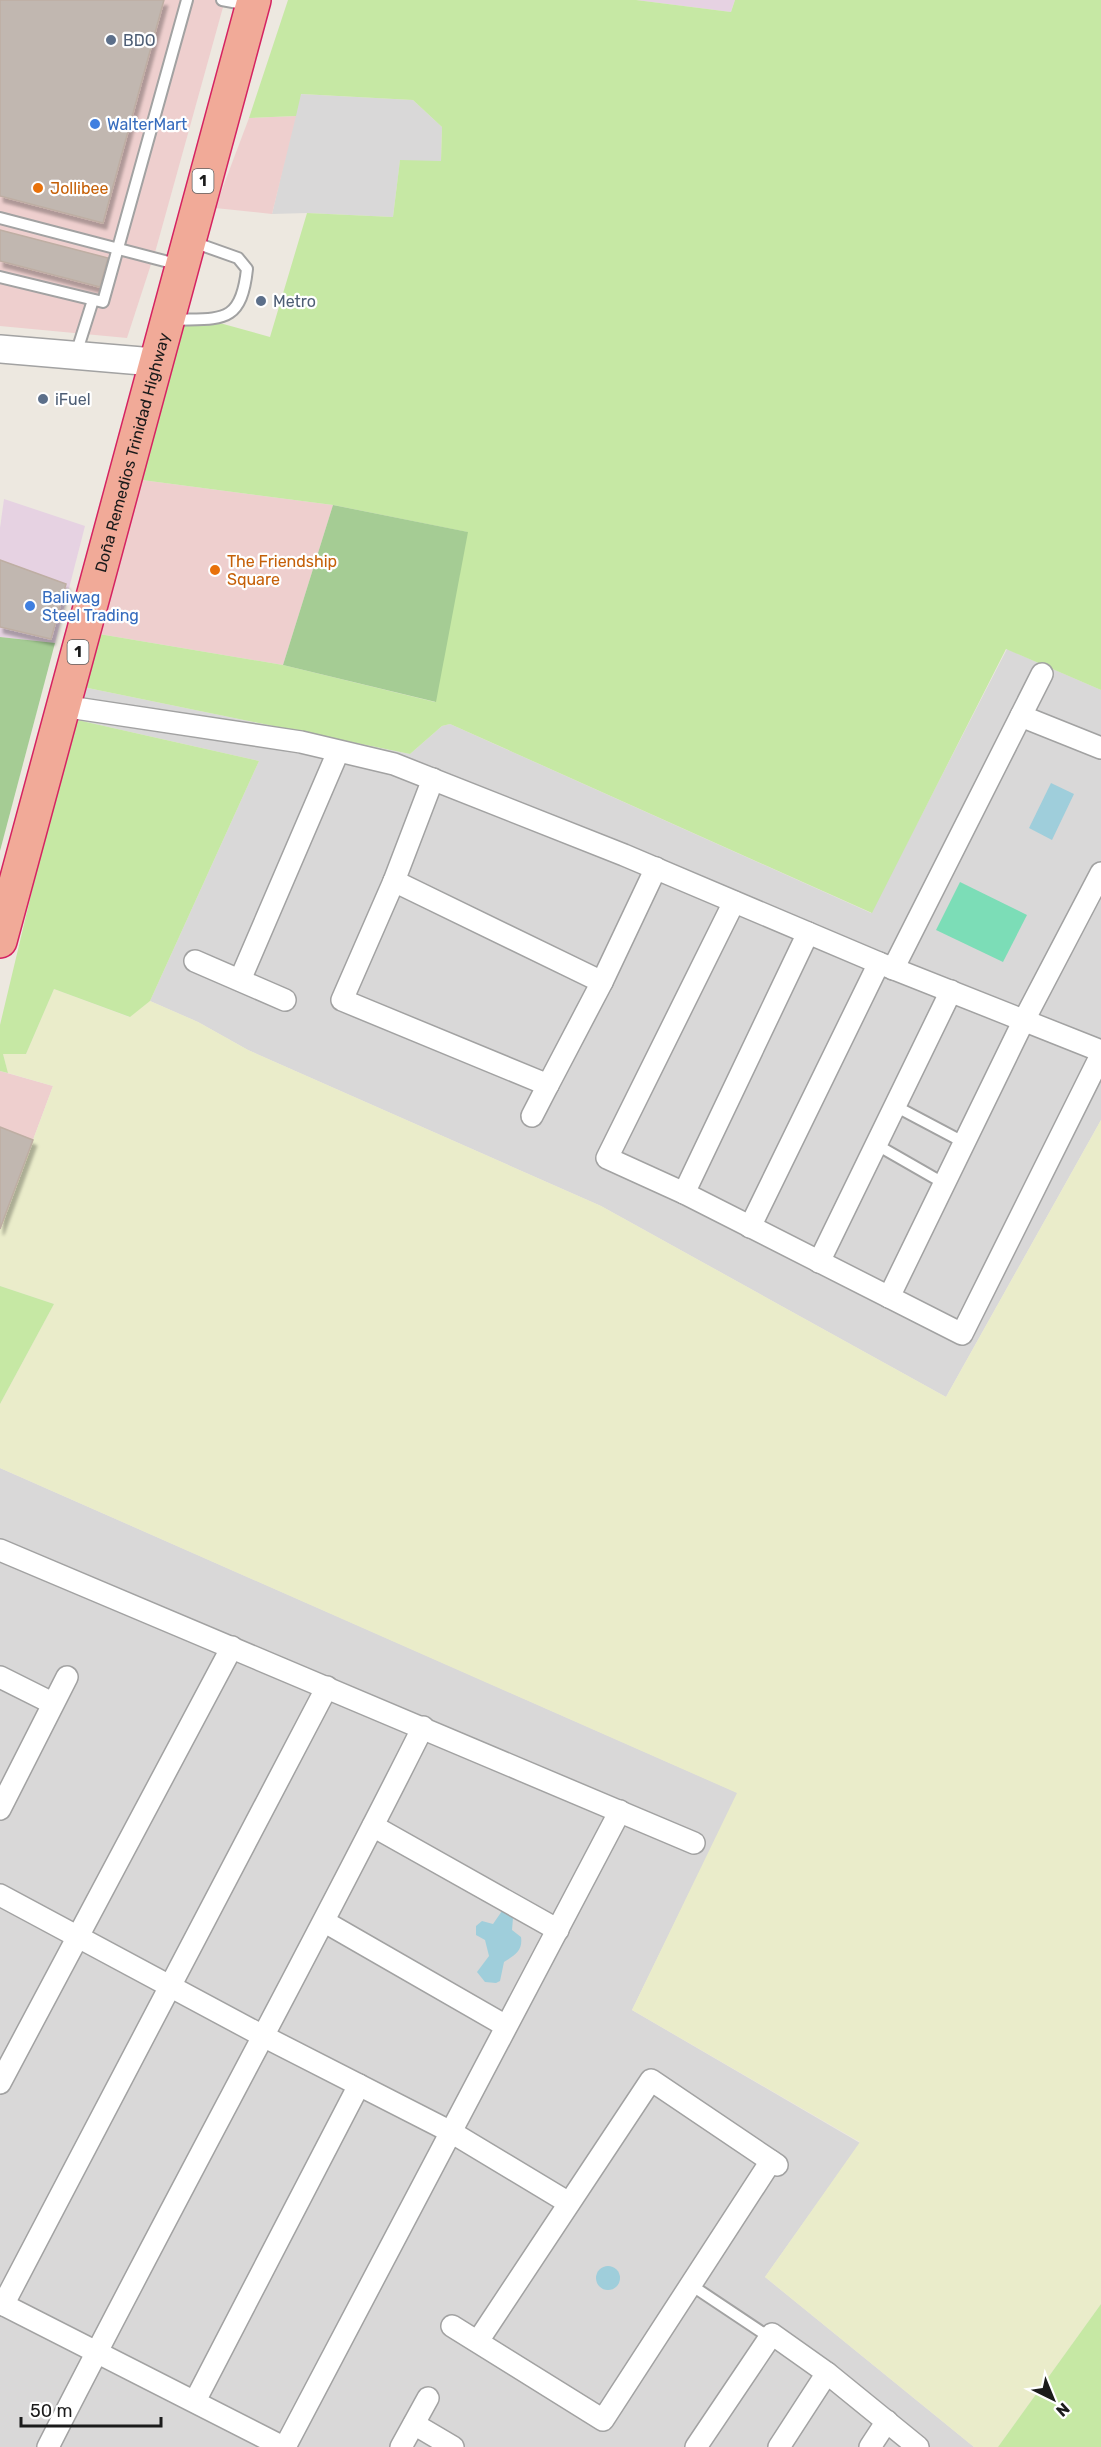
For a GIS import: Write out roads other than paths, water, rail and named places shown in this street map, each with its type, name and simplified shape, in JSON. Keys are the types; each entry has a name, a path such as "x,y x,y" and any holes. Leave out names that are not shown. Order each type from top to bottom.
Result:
{"highway":[{"name":"Doña Remedios Trinidad Highway","path":"0,941 62,706 111,534 184,253 243,2"}],"street":[{"path":"0,349 154,362"},
{"path":"750,1227 1042,674"},
{"path":"62,706 301,742 394,764 656,868 886,966 1101,1053 962,1334 684,1193 607,1158 734,902"},
{"path":"1021,716 1101,748"},
{"path":"240,980 338,752"},
{"path":"433,779 394,881 342,1000 548,1084"},
{"path":"532,1116 602,982 656,868"},
{"path":"889,1297 1023,1022 1101,873"},
{"path":"394,881 602,982"},
{"path":"684,1193 808,933"},
{"path":"195,961 285,1000"},
{"path":"819,1262 897,1107 951,991"},
{"path":"0,1550 694,1843"},
{"path":"0,2083 232,1647"},
{"path":"0,1677 52,1703"},
{"path":"3,1798 67,1677"},
{"path":"327,1687 2,2304 284,2447 620,1811"},
{"path":"48,2447 261,2035 325,1922 423,1727"},
{"path":"373,1826 558,1930"},
{"path":"0,1895 261,2035 451,2132 568,2203"},
{"path":"325,1922 506,2026"},
{"path":"452,2326 603,2421 774,2163 651,2080 478,2342"},
{"path":"195,2401 359,2085"},
{"path":"696,2447 772,2334 826,2373 918,2447"},
{"path":"779,2447 826,2373"},
{"path":"400,2447 429,2398"},
{"path":"870,2447 887,2421"},
{"path":"414,2424 453,2447"}],"lane":[{"path":"0,277 103,302 187,0"},
{"path":"0,218 118,250 238,258 246,269 245,287 240,305 222,318 166,320"},
{"path":"76,356 93,300"},
{"path":"897,1107 965,1143"},
{"path":"877,1145 945,1184"},
{"path":"691,2285 770,2337"}],"water":[{"path":"1051,783 1074,794 1052,840 1029,828"},
{"path":"502,1911 513,1918 512,1930 521,1937 521,1946 515,1955 504,1962 500,1981 485,1982 477,1972 489,1956 485,1940 476,1935 476,1926 482,1921 493,1924"},
{"path":"608,2266 617,2269 620,2278 617,2287 608,2290 599,2287 596,2278 599,2269"}],"place":[{"name":"BDO","path":"111,40"},
{"name":"WalterMart","path":"95,124"},
{"name":"Jollibee","path":"38,188"},
{"name":"Metro","path":"261,301"},
{"name":"iFuel","path":"43,399"},
{"name":"The Friendship Square","path":"215,570"},
{"name":"Baliwag Steel Trading","path":"30,606"}]}
